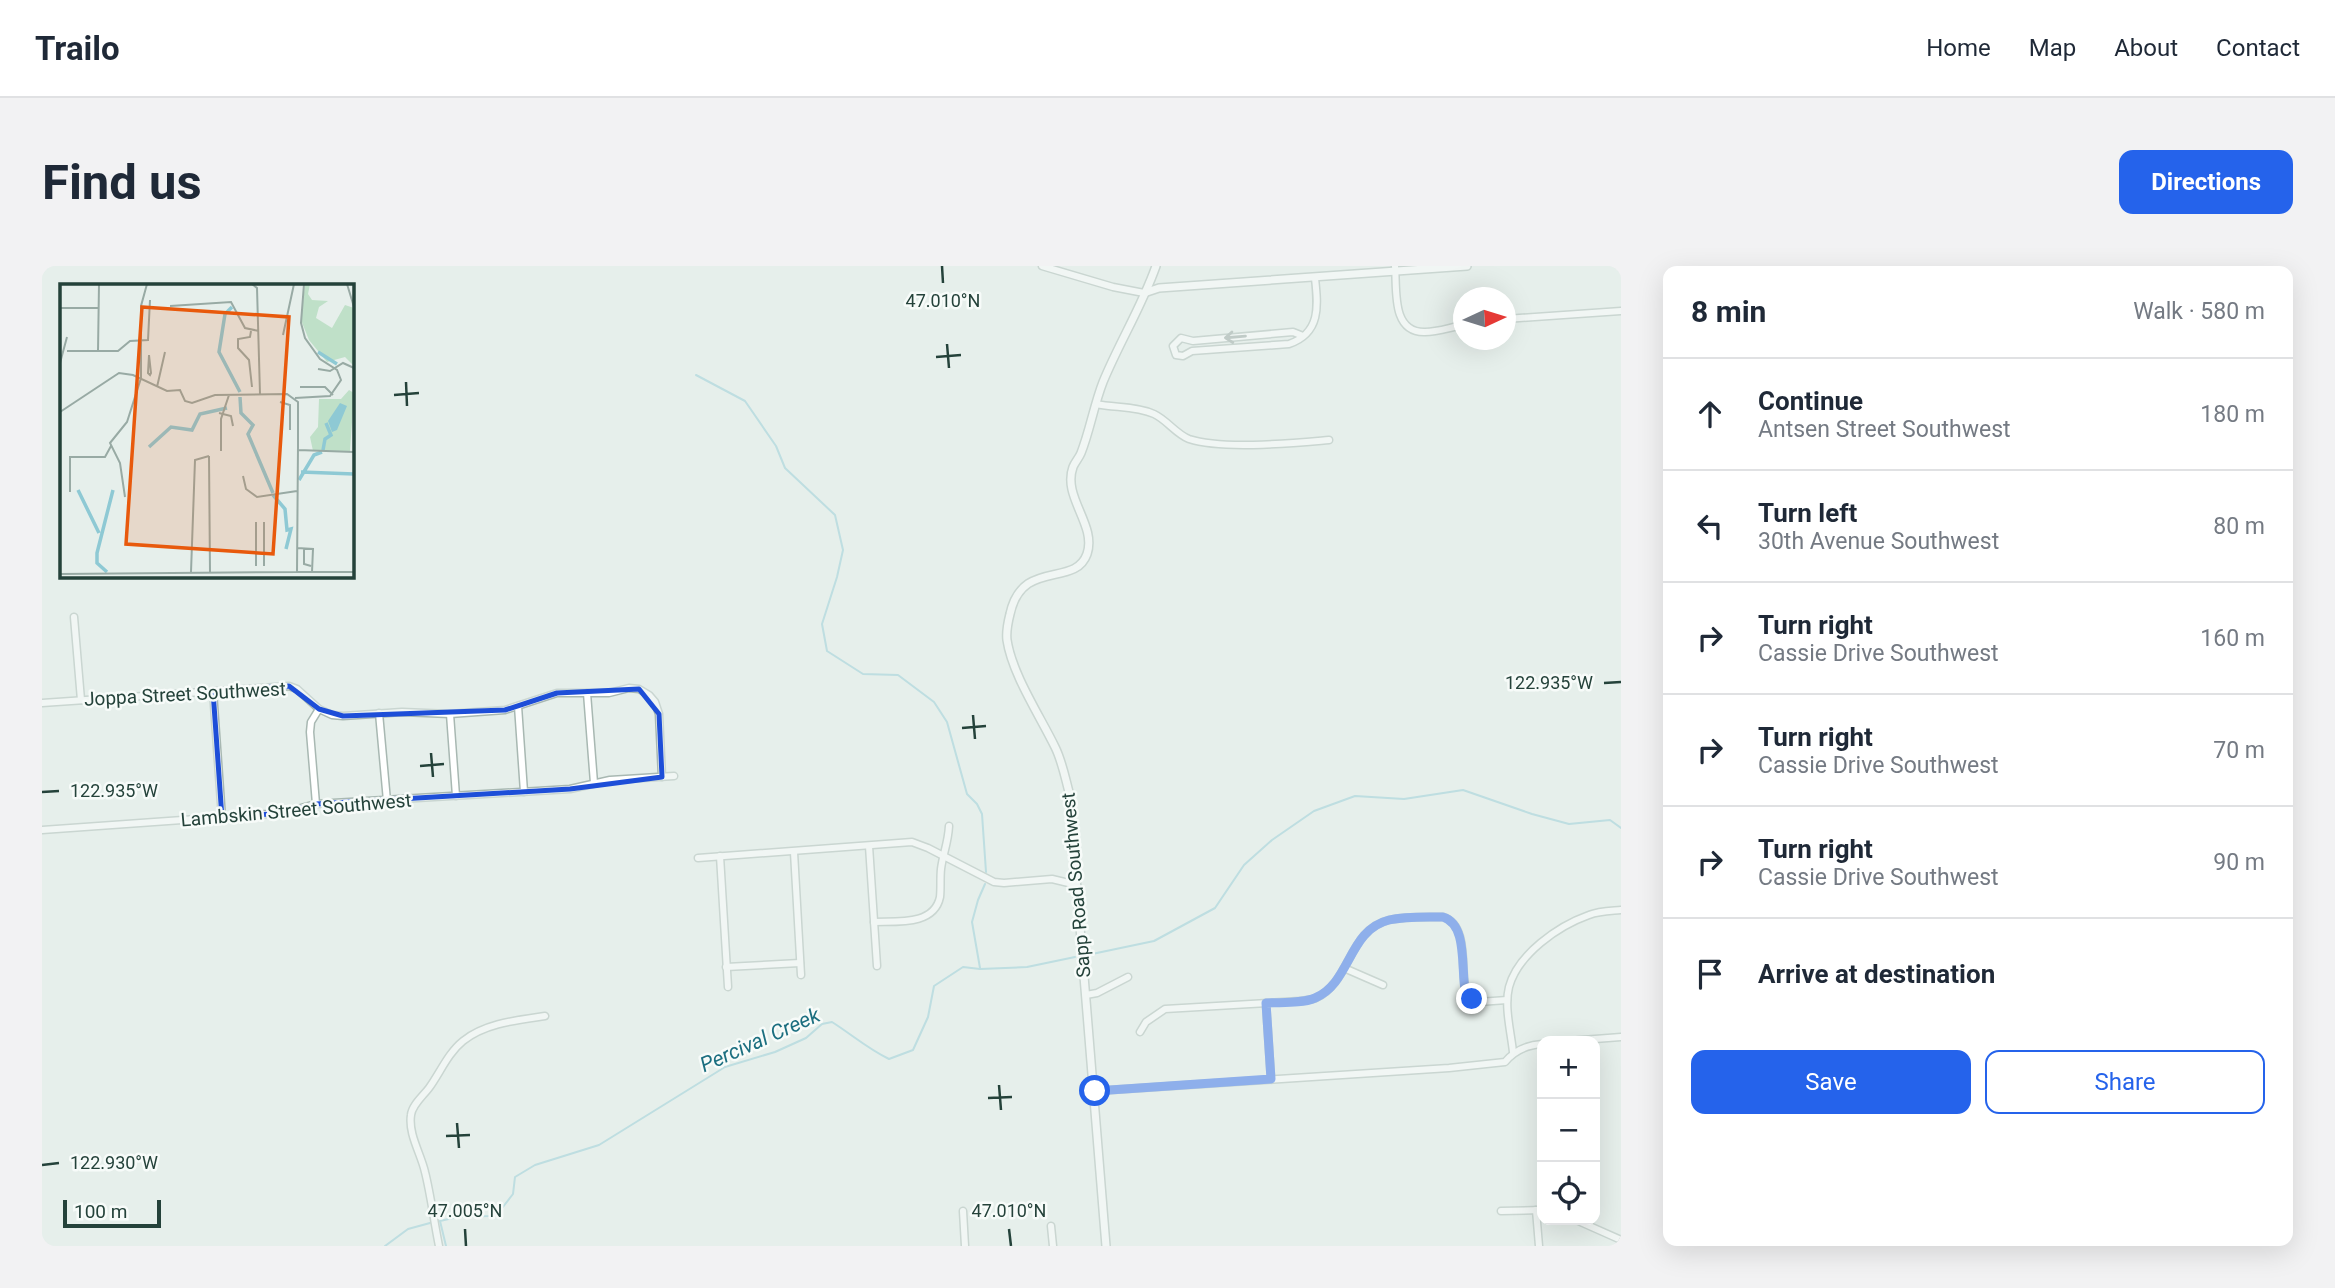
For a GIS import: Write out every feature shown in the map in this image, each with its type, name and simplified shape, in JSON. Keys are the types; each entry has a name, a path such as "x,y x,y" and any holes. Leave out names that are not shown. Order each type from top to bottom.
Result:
{"street":[{"path":"1042,266 1113,287 1144,293 1159,288 1315,278 1395,269 1467,266"},
{"name":"Sapp Road Southwest","path":"1106,1246 1069,792 1056,749 1012,657 1007,639 1012,605 1018,591 1033,580 1078,568 1086,556 1089,544 1074,500 1071,480 1073,467 1080,455 1103,382 1156,266"},
{"path":"1395,269 1398,313 1409,328 1424,332 1453,327"},
{"path":"1303,336 1293,332 1193,341 1181,338 1173,346 1176,355 1183,356 1192,351 1289,344 1303,336 1317,316 1315,278"},
{"path":"1516,318 1621,311"},
{"path":"1096,404 1137,408 1153,413 1187,438 1214,443 1329,440"},
{"path":"74,617 81,700"},
{"name":"Joppa Street Southwest","path":"42,703 289,686 297,689 320,709"},
{"path":"316,804 311,722 320,709 332,715 402,712 450,714 505,710 557,693 609,693 629,688 639,689 655,702 659,714 662,777"},
{"path":"213,691 222,818"},
{"path":"587,693 594,783"},
{"path":"518,706 524,792"},
{"path":"379,713 387,801"},
{"path":"450,714 456,796"},
{"name":"Lambskin Street Southwest","path":"42,831 282,813 316,804 570,789 594,783 674,776"},
{"path":"874,922 915,920 935,909 940,897 949,826"},
{"path":"698,858 912,842 999,883 1052,878 1077,885"},
{"path":"869,846 877,966"},
{"path":"794,852 801,975"},
{"path":"720,856 728,987"},
{"path":"1513,1052 1507,1000 1515,973 1526,958 1553,934 1586,916 1601,911 1621,910"},
{"path":"1140,1032 1146,1022 1165,1009 1316,998 1338,979 1354,946 1375,926 1388,920 1443,917 1451,919 1460,933 1466,995 1479,1002 1507,1000"},
{"path":"726,967 800,963"},
{"path":"1344,968 1383,985"},
{"path":"1086,995 1097,993 1128,977"},
{"path":"1266,1003 1271,1079"},
{"path":"439,1246 425,1172 411,1120 414,1106 462,1041 483,1030 512,1021 545,1016"},
{"path":"1600,1039 1621,1037"},
{"path":"1095,1091 1504,1062 1513,1052 1537,1044"},
{"path":"1501,1211 1537,1210"},
{"path":"963,1212 965,1246"},
{"path":"1539,1225 1539,1246"},
{"path":"1587,1225 1621,1240"},
{"path":"1051,1226 1053,1246"}],"highlighted area":[{"path":"289,686 319,709 343,716 505,710 557,693 639,689 659,714 662,777 570,789 316,804 282,813 222,818 213,691"}],"waterway":[{"path":"696,375 745,401 776,446 785,468 835,515 843,550 822,624 827,651 863,674 898,675 934,702 947,722 967,794 982,814 986,872"},
{"name":"Percival Creek","path":"1092,954 1154,941 1215,908 1244,865 1272,840 1314,811 1355,796 1404,799 1463,790 1569,824 1610,820 1621,828"},
{"path":"980,968 972,922 985,884"},
{"name":"Percival Creek","path":"446,1246 440,1221 457,1217 489,1216 499,1212 513,1194 515,1177 535,1165 599,1145 725,1067 775,1052 806,1038 822,1024 832,1022 889,1059 913,1050 928,1017 934,986 963,967 1027,967 1075,957"},
{"name":"Percival Creek","path":"385,1246 408,1229 430,1223"}],"route":[{"path":"1095,1091 1271,1079 1266,1003 1316,998 1338,979 1354,946 1364,934 1388,920 1421,917 1451,919 1460,933 1464,986 1466,995 1472,999"}]}
